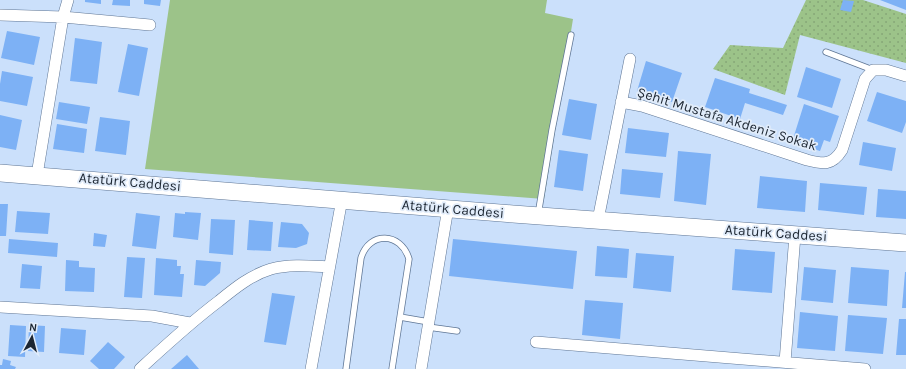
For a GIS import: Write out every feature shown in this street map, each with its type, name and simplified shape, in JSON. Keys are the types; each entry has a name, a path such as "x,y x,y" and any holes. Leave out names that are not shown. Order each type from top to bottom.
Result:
{"main road":[{"name":"Atatürk Caddesi","path":"0,173 906,243"}],"street":[{"path":"37,175 63,17 68,0"},
{"path":"0,15 63,17 150,24"},
{"path":"598,220 620,102 630,59"},
{"path":"873,70 886,70 906,76"},
{"name":"Şehit Mustafa Akdeniz Sokak","path":"620,102 642,106 807,160 822,163 833,161 842,150 865,79 873,70"},
{"path":"312,369 342,199"},
{"path":"421,369 448,208"},
{"path":"785,362 795,234"},
{"path":"140,369 190,324 240,284 271,270 293,266 329,267"},
{"path":"0,306 152,316 190,324"},
{"path":"536,342 865,369"}],"lane":[{"path":"538,215 552,130 571,35"},
{"path":"826,52 873,70"},
{"path":"346,369 361,258 365,248 377,240 390,238 402,246 409,259 392,369"},
{"path":"400,317 457,331"}],"green space":[{"path":"170,0 547,0 545,13 573,19 544,199 145,169"},
{"path":"806,0 863,0 906,14 906,63 800,35 785,95 713,69 730,45 783,48"}],"building":[{"path":"85,0 101,0 101,4 85,2"},
{"path":"113,0 130,0 130,6 112,5"},
{"path":"144,0 161,0 160,6 144,4"},
{"path":"843,0 854,1 851,12 840,10"},
{"path":"880,0 906,0 906,10"},
{"path":"7,31 40,37 34,65 1,58"},
{"path":"75,38 102,42 97,84 70,81"},
{"path":"128,44 148,48 139,96 118,92"},
{"path":"646,61 682,73 672,102 637,91"},
{"path":"806,67 841,79 832,108 797,97"},
{"path":"2,71 33,77 27,106 0,101"},
{"path":"715,78 750,89 749,93 787,105 783,115 745,103 740,119 705,107"},
{"path":"877,92 906,101 906,122 902,133 867,121"},
{"path":"569,99 597,104 591,140 562,135"},
{"path":"59,102 90,107 87,124 56,119"},
{"path":"804,104 839,116 830,142 824,140 820,151 792,142"},
{"path":"0,115 22,120 16,150 0,147"},
{"path":"100,117 130,121 126,155 95,151"},
{"path":"57,124 87,129 84,153 53,149"},
{"path":"628,128 669,133 666,157 625,153"},
{"path":"863,142 896,148 892,171 859,165"},
{"path":"559,150 588,154 583,191 554,187"},
{"path":"678,151 711,154 706,205 674,201"},
{"path":"622,169 663,173 660,198 620,194"},
{"path":"760,176 807,181 805,212 757,208"},
{"path":"820,183 867,187 864,215 818,210"},
{"path":"878,189 906,191 906,219 876,217"},
{"path":"0,204 8,204 6,236 0,236"},
{"path":"17,211 50,213 48,234 15,232"},
{"path":"185,212 201,213 198,240 173,237 175,213 185,214"},
{"path":"136,213 160,216 156,249 132,246"},
{"path":"211,219 235,220 233,255 209,253"},
{"path":"249,220 273,222 271,251 247,250"},
{"path":"281,222 302,224 309,233 307,244 296,248 278,247"},
{"path":"94,233 107,235 105,247 93,246"},
{"path":"9,239 58,243 57,257 8,253"},
{"path":"453,239 577,251 573,289 449,276"},
{"path":"597,246 629,249 627,278 595,276"},
{"path":"735,249 775,252 772,293 732,290"},
{"path":"636,253 674,256 671,292 633,288"},
{"path":"127,257 145,258 142,298 124,297"},
{"path":"156,258 177,260 177,266 181,266 180,274 184,274 182,297 154,295"},
{"path":"66,260 79,261 79,267 95,268 94,292 65,291"},
{"path":"196,260 221,262 220,273 205,286 194,285"},
{"path":"22,264 42,266 40,289 20,288"},
{"path":"804,267 836,270 833,303 801,300"},
{"path":"851,267 889,270 887,306 848,303"},
{"path":"905,272 906,308 902,308"},
{"path":"272,293 295,296 286,345 264,342"},
{"path":"585,300 623,303 620,339 582,335"},
{"path":"800,312 838,316 835,351 797,348"},
{"path":"848,315 887,318 883,354 845,351"},
{"path":"899,319 906,319 906,355 896,355"},
{"path":"10,325 26,326 25,357 8,356"},
{"path":"29,325 45,326 44,352 28,351"},
{"path":"61,328 86,330 84,355 59,353"},
{"path":"108,342 125,357 114,369 99,369 90,361"},
{"path":"187,355 199,369 171,369"},
{"path":"3,359 11,361 10,365 16,367 15,369 0,369"}]}
